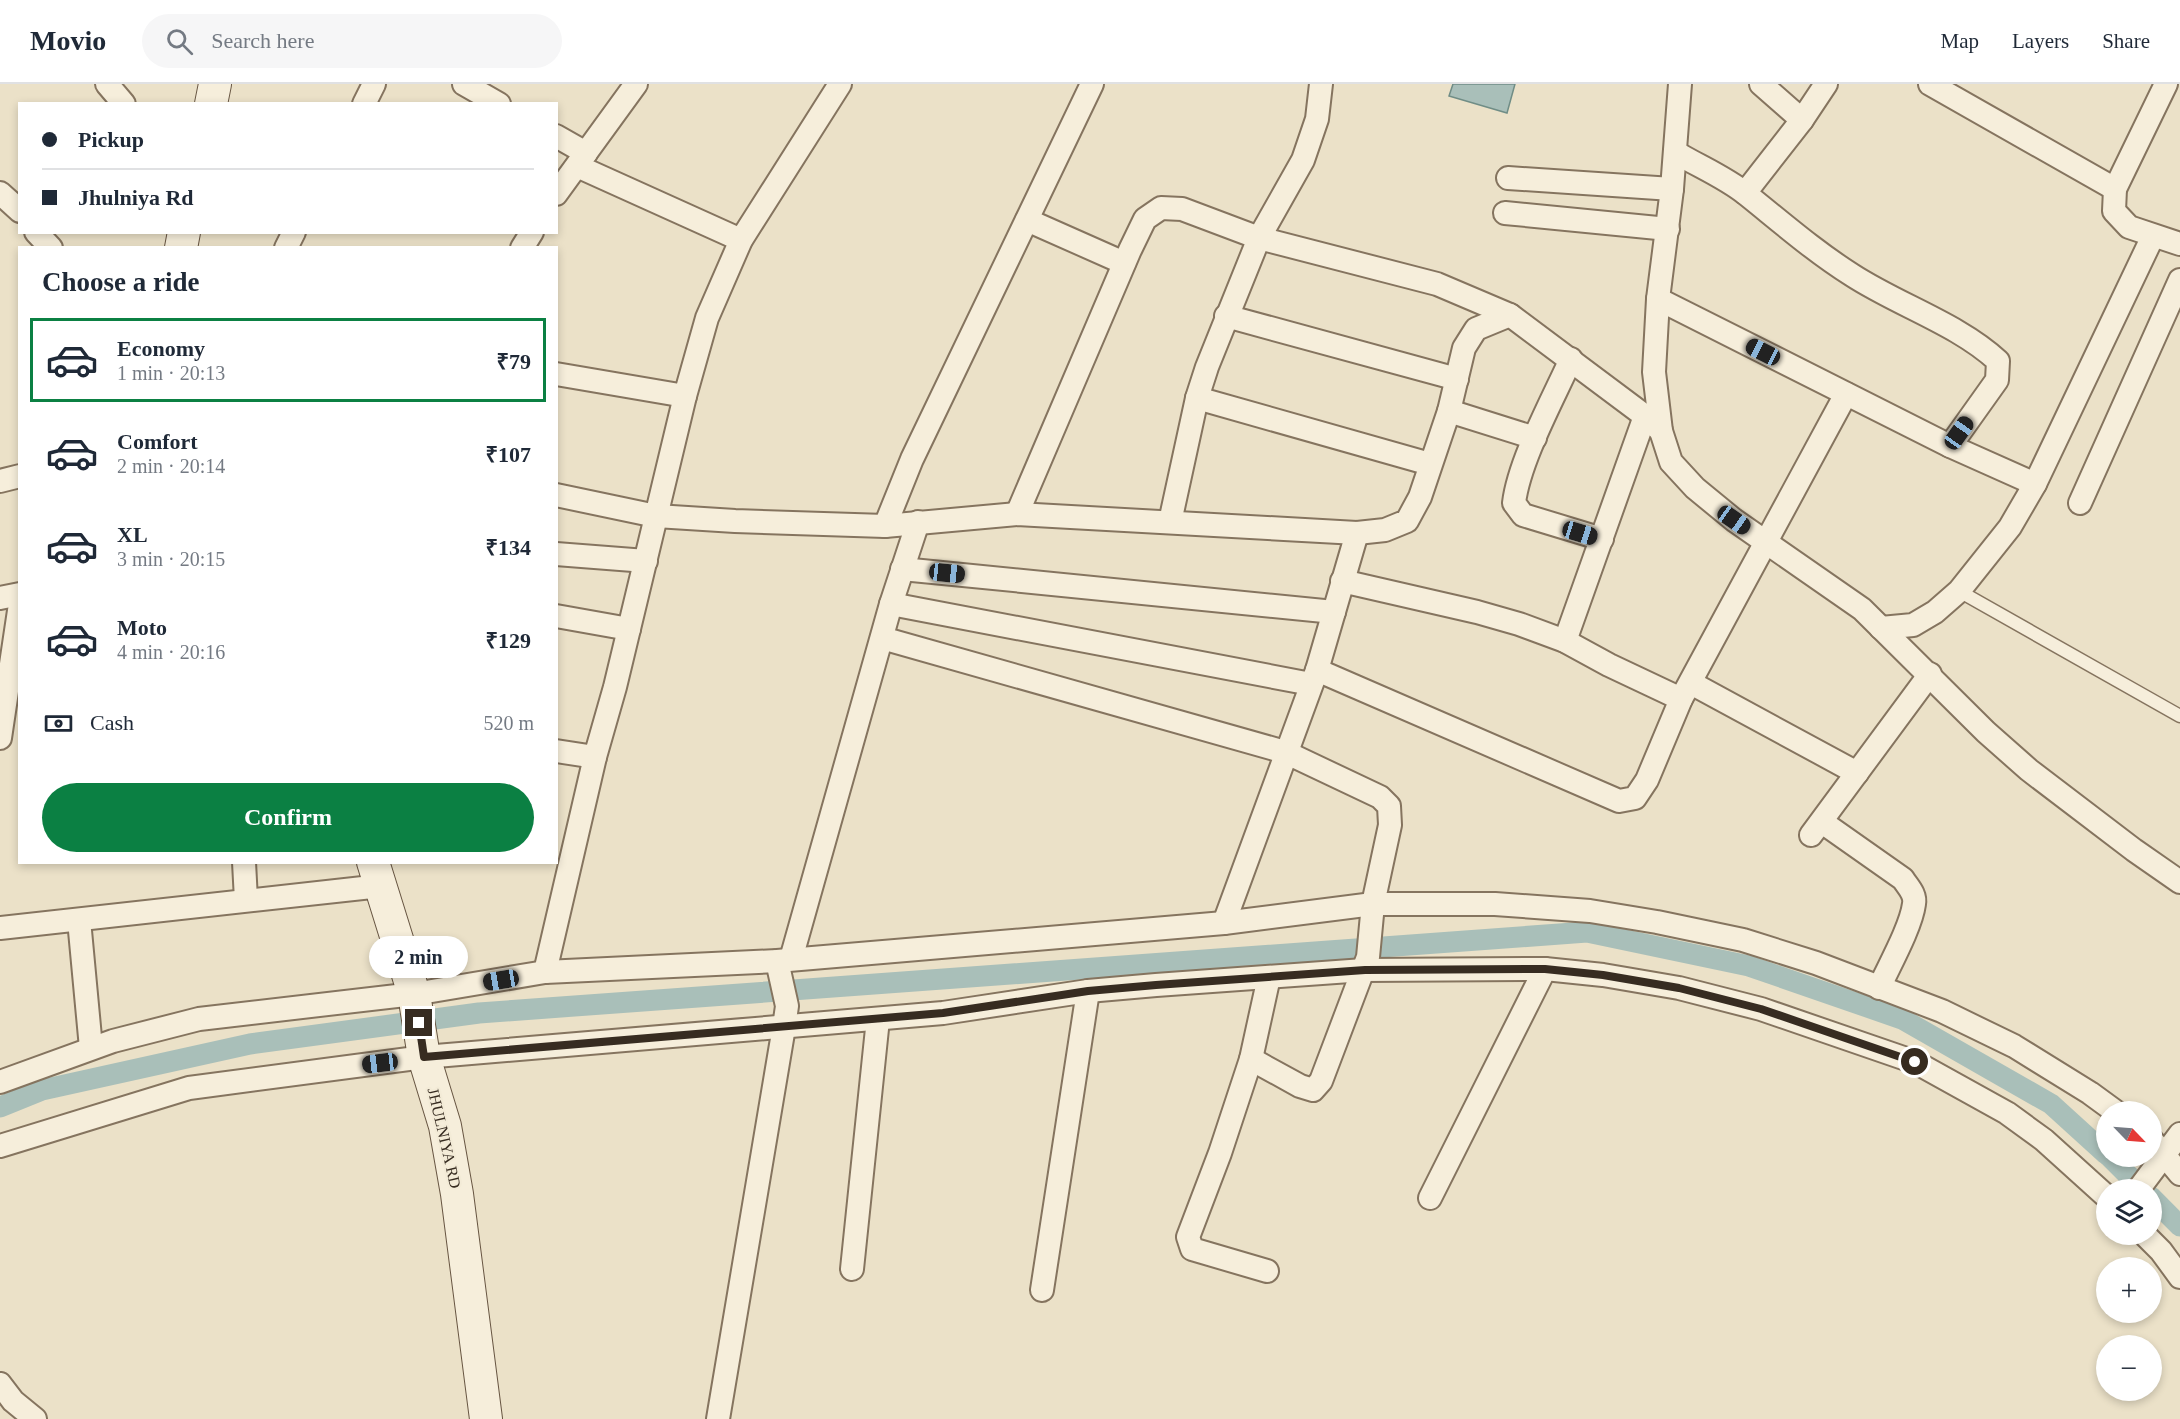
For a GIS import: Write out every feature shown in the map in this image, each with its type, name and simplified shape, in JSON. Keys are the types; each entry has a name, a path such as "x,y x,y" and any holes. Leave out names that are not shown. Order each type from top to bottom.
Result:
{"street":[{"path":"107,84 122,102"},
{"path":"211,102 215,84"},
{"path":"365,102 374,84"},
{"path":"464,84 496,102"},
{"path":"558,191 636,84"},
{"path":"545,972 595,757 615,687 685,396 707,318 741,240 840,84"},
{"path":"885,526 912,459 1092,84"},
{"path":"1170,522 1197,398 1226,316 1259,238 1303,160 1317,119 1321,84"},
{"path":"1565,641 1602,539 1653,424 1658,299 1668,230 1680,84"},
{"path":"1761,84 1802,120"},
{"path":"1745,193 1802,120 1826,84"},
{"path":"1930,84 2115,189"},
{"path":"2166,84 2115,189 2114,211 2129,227 2180,244"},
{"path":"558,138 582,159 741,240"},
{"path":"1675,152 1745,193 1821,256 1881,294 1979,344 1998,362 1997,380 1950,446"},
{"path":"1508,178 1672,189"},
{"path":"0,193 18,209"},
{"path":"1017,514 1124,263 1145,219 1161,208 1182,209 1259,238 1437,284 1510,315 1653,424 1671,462 1695,489 1766,542 1837,590 1930,674 1986,732 2029,771 2180,882"},
{"path":"1505,213 1668,230"},
{"path":"1027,220 1124,263"},
{"path":"38,234 49,246"},
{"path":"1881,628 1913,625 1935,612 1959,591 2010,527 2035,484 2154,236"},
{"path":"2080,503 2180,280"},
{"path":"1658,299 1950,446 2035,484"},
{"path":"558,495 656,516 735,521 885,526 1017,514 1357,533 1385,530 1407,521 1419,497 1449,411 1464,348 1476,329 1510,315"},
{"path":"1226,316 1457,379"},
{"path":"1570,359 1515,489 1514,503 1522,515 1602,539"},
{"path":"558,374 685,396"},
{"path":"891,604 1314,677 1619,801 1635,798 1647,780 1686,691 1846,394"},
{"path":"1197,398 1430,464"},
{"path":"1449,411 1535,438"},
{"path":"0,481 18,476"},
{"path":"718,1419 785,1017 783,966 891,604 918,522"},
{"path":"1224,922 1314,677 1357,533"},
{"path":"558,554 646,561"},
{"path":"902,569 1334,612"},
{"path":"1341,581 1477,612 1565,641 1609,665 1686,691 1857,773"},
{"path":"0,598 18,594"},
{"path":"558,616 628,629"},
{"path":"0,738 18,617"},
{"path":"882,638 1285,752 1380,797 1389,806 1390,825 1373,912 1366,963 1321,1081 1313,1090 1300,1086 1251,1059"},
{"path":"1879,988 1909,921 1915,903 1912,891 1903,879 1816,829 1930,674"},
{"path":"558,751 595,757"},
{"path":"244,864 246,900"},
{"path":"0,928 246,900 377,874"},
{"name":"JHULNIYA RD","path":"377,874 445,1126 457,1194 486,1419"},
{"path":"0,1146 189,1088 419,1024 545,972 783,966 1224,922 1495,904 1601,913 1743,940 1816,963 1942,1011 2014,1046 2101,1101"},
{"path":"79,920 91,1048"},
{"path":"0,1082 91,1048 199,1019 419,1024 785,1017 878,1019 943,1013 1088,991 1269,977 1366,963 1545,969 1603,975 1679,988 1761,1009 1915,1062 2007,1113 2044,1140 2096,1187"},
{"path":"1430,1198 1545,969"},
{"path":"1267,1271 1192,1249 1188,1237 1220,1153 1251,1059 1269,977"},
{"path":"1042,1290 1088,991"},
{"path":"852,1269 878,1019"},
{"path":"2162,1153 2180,1134"},
{"path":"2157,1167 2180,1174"},
{"path":"2155,1245 2180,1277"},
{"path":"0,1384 12,1401 35,1419"}],"lane":[{"path":"1959,591 2180,716"}],"water":[{"path":"1453,84 1515,84 1507,113 1449,96"}],"waterway":[{"path":"0,1107 42,1090 250,1044 479,1013 1587,932 1749,966 1902,1019 2051,1104 2096,1145"},
{"path":"2120,1167 2132,1179"},
{"path":"2162,1208 2180,1226"}],"route":[{"path":"419,1023 424,1057 943,1013 1088,991 1156,985 1365,970 1545,969 1603,975 1679,988 1761,1009 1915,1062"}]}
